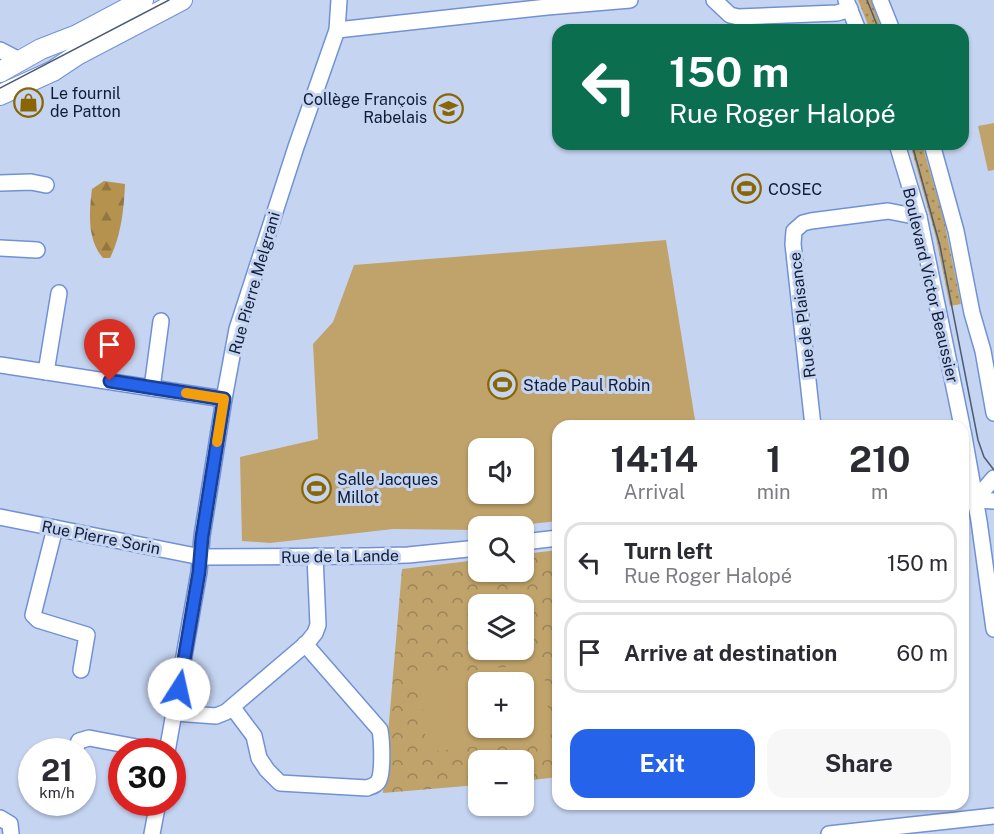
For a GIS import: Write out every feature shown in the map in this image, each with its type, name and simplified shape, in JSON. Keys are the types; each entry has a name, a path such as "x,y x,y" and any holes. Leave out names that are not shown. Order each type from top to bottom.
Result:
{"street":[{"path":"0,72 41,49 77,34 143,0"},
{"path":"0,95 53,71 77,55 182,0"},
{"name":"Rue Pierre Melgrani","path":"169,738 175,713 237,329 337,30 339,0"},
{"path":"337,30 630,0"},
{"path":"714,0 730,15 738,17 837,13 848,5 856,24"},
{"path":"880,0 890,24"},
{"path":"0,50 21,61"},
{"name":"Boulevard Victor Beaussier","path":"899,150 919,217 961,420"},
{"name":"Boulevard Victor Beaussier","path":"934,150 956,231 972,313 983,351 994,413"},
{"path":"0,183 31,182 46,185"},
{"path":"888,211 911,190"},
{"name":"Rue de Plaisance","path":"812,420 794,231 803,223 812,221 888,211 919,217"},
{"path":"0,248 37,250"},
{"path":"46,372 59,293"},
{"path":"152,388 161,321"},
{"path":"0,365 224,399"},
{"path":"969,502 994,478"},
{"path":"969,502 994,501"},
{"path":"969,502 994,629"},
{"name":"Rue Pierre Sorin","path":"0,517 201,556"},
{"path":"55,528 33,615 38,620 87,635 81,670"},
{"path":"534,541 552,539"},
{"name":"Rue de la Lande","path":"201,556 408,555 468,549"},
{"path":"175,713 216,716 233,708 315,633 318,626 315,556"},
{"path":"233,708 254,736 259,758 280,783 367,788 379,781 381,730 305,644"},
{"path":"152,834 155,816"},
{"path":"829,834 994,816"},
{"path":"0,818 9,824 11,834"}],"green space":[{"path":"858,0 871,0 880,24 868,24"},
{"path":"994,123 994,170 988,171 978,126"},
{"path":"912,150 924,150 944,220 961,304 950,306 936,238"},
{"path":"104,181 125,184 121,222 110,258 103,258 98,251 90,225 92,189"},
{"name":"Stade Paul Robin","path":"666,240 695,420 552,420 552,522 534,524 534,516 468,516 468,530 393,529 270,543 242,541 240,457 318,439 313,344 333,322 354,265"},
{"path":"552,551 552,778 534,780 534,750 468,750 468,786 383,793 402,569 468,561 468,582 534,582 534,553"},
{"path":"543,663 551,738 427,752 419,676"}],"tram line":[{"path":"0,88 169,0"},
{"path":"867,0 877,24"},
{"path":"914,150 940,246 978,440 984,457 994,470"}],"slow traffic":[{"path":"186,393 224,399 217,442"}],"place":[{"name":"Le fournil de Patton","path":"29,102"},
{"name":"Collège François Rabelais","path":"448,108"},
{"name":"COSEC","path":"747,189"},
{"name":"Stade Paul Robin","path":"502,385"},
{"name":"Salle Jacques Millot","path":"316,488"}],"route":[{"path":"110,381 224,399 202,537 199,572 179,689"}]}
